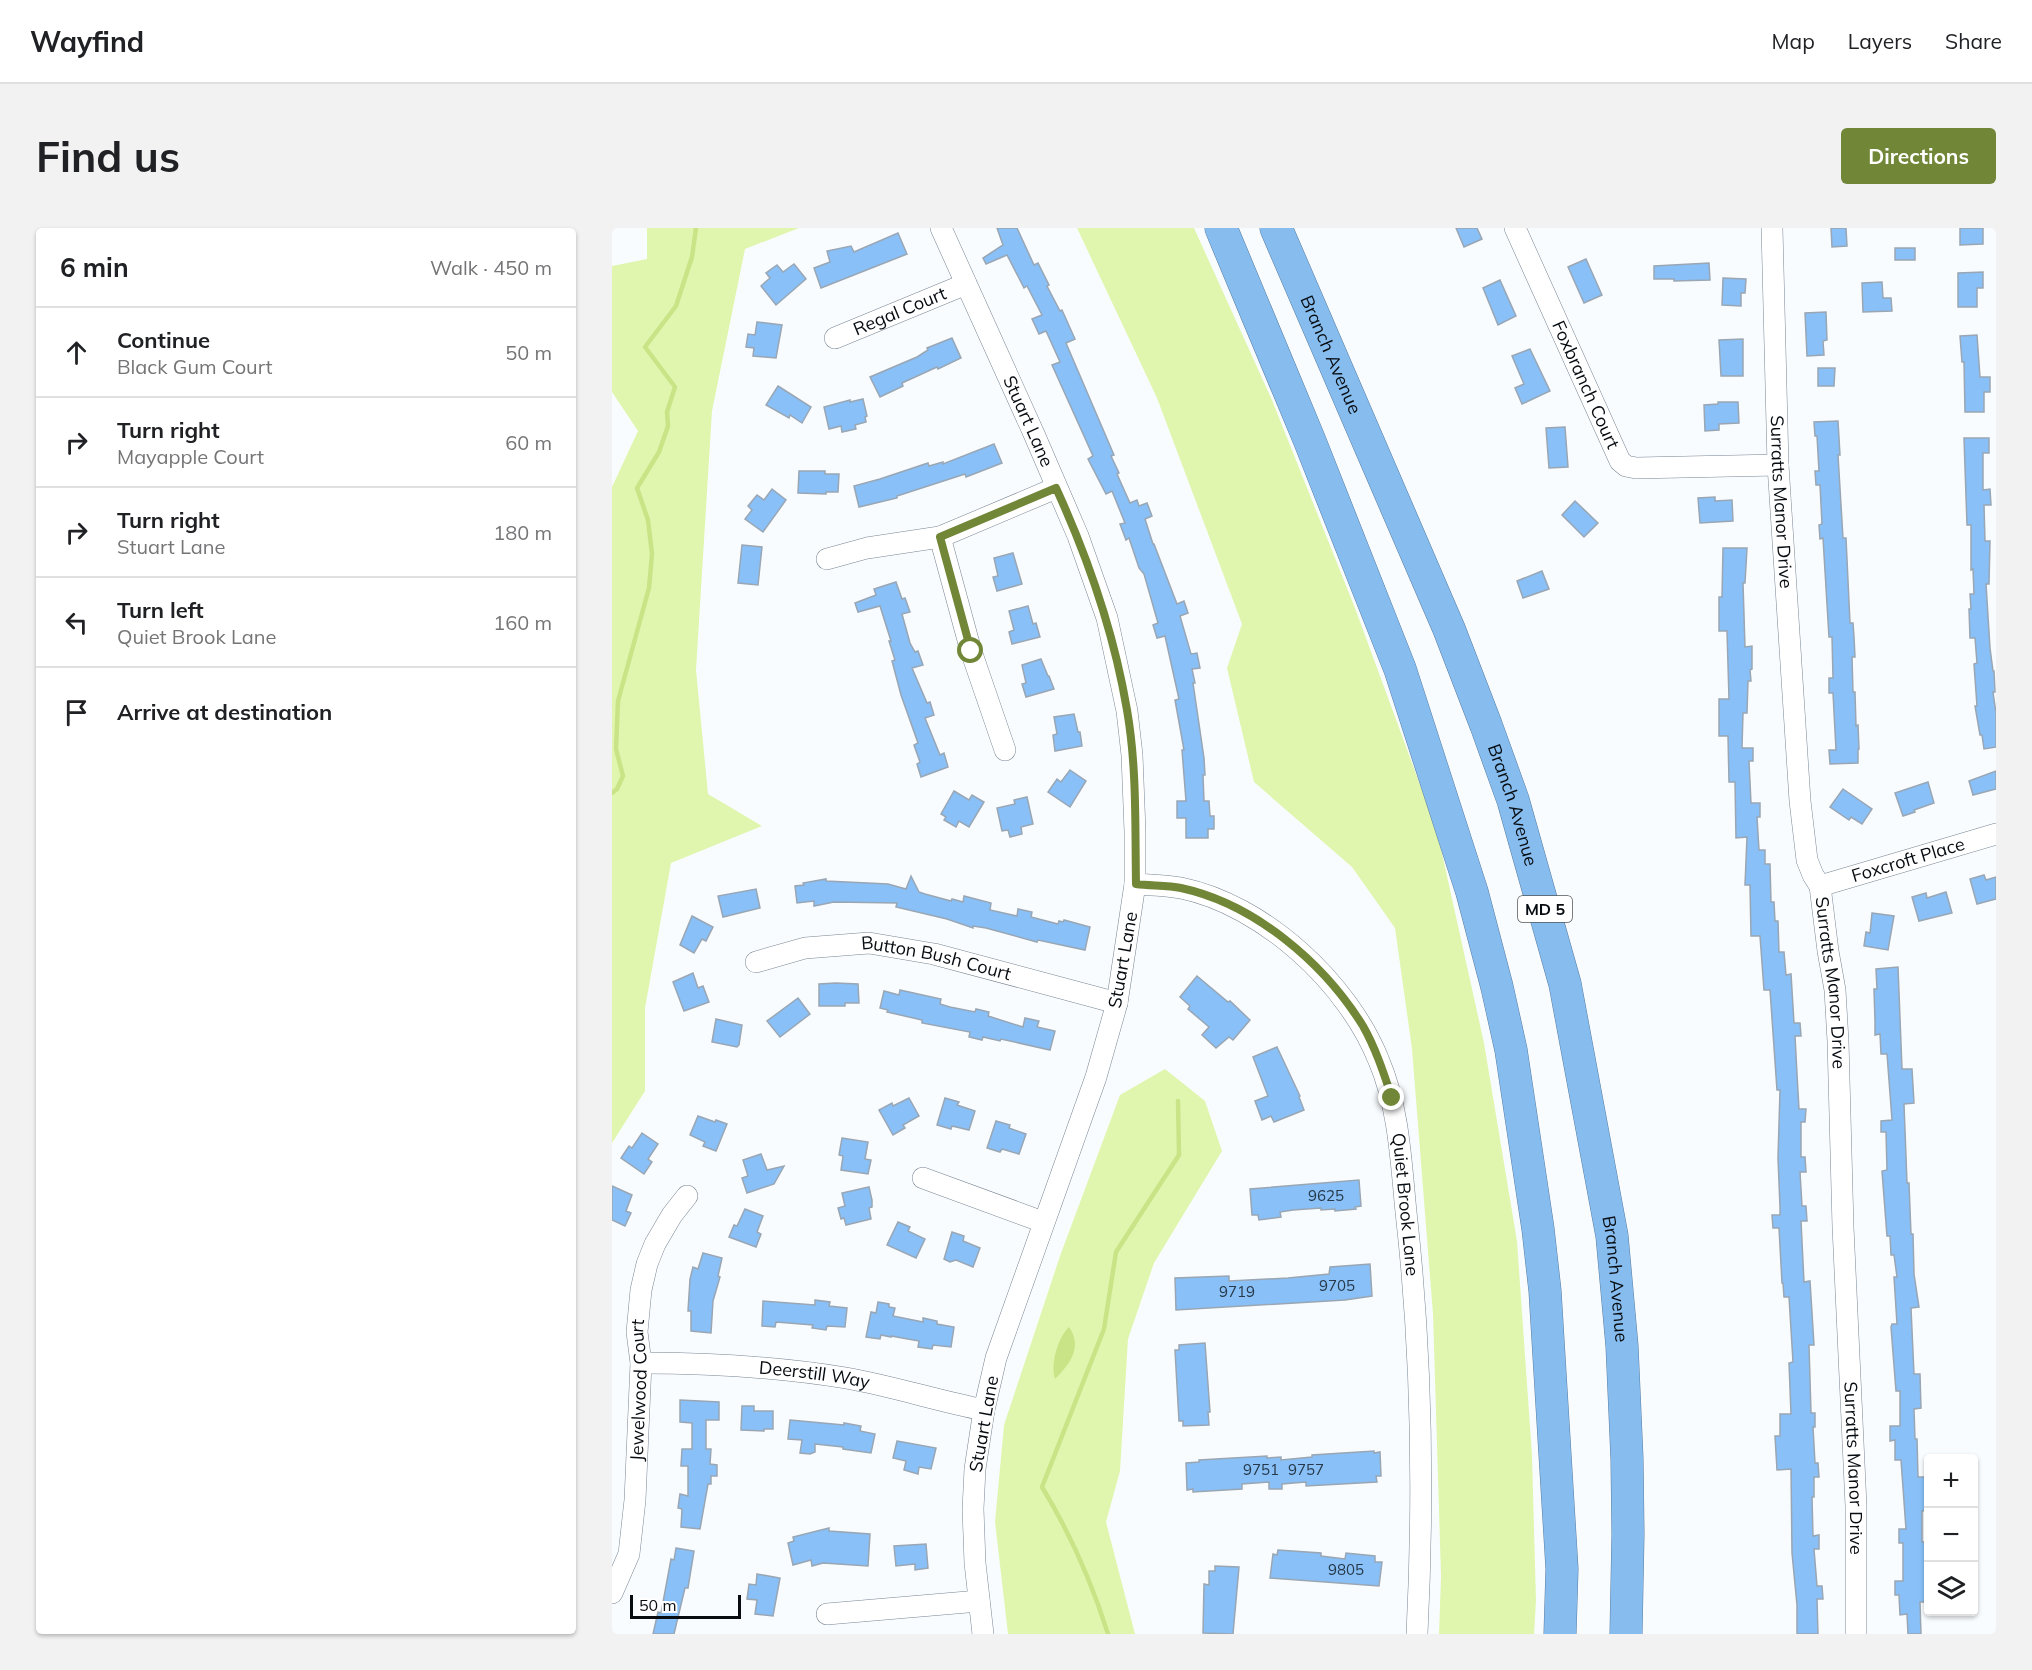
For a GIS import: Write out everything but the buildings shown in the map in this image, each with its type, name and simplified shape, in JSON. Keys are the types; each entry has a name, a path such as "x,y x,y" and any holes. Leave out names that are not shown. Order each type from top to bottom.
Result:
{"highway":[{"path":"1221,228 1309,439 1400,669 1472,892 1497,987 1515,1073 1545,1291 1562,1569 1560,1634"},
{"name":"Branch Avenue","path":"1276,228 1449,629 1486,725 1513,800 1565,984 1612,1236 1622,1346 1629,1534 1626,1634"}],"street":[{"name":"Stuart Lane","path":"941,228 1078,536 1107,618 1127,711 1132,755 1136,884 1117,1003 1096,1077 996,1358 984,1410 975,1469 973,1509 983,1634"},
{"name":"Foxbranch Court","path":"1515,228 1620,461 1626,466 1636,468 1778,465"},
{"name":"Surratts Manor Drive","path":"1772,228 1778,465 1783,519 1792,710 1802,831 1807,860 1820,886 1835,990 1842,1227 1856,1506 1857,1634"},
{"name":"Regal Court","path":"835,338 966,284"},
{"path":"827,559 867,548 940,537 1056,488"},
{"path":"940,537 971,651 1005,750"},
{"name":"Foxcroft Place","path":"1820,886 1996,834"},
{"name":"Quiet Brook Lane","path":"1136,884 1180,888 1214,898 1241,911 1287,939 1340,994 1363,1027 1380,1061 1392,1098 1398,1138 1412,1262 1420,1370 1422,1474 1417,1634"},
{"name":"Button Bush Court","path":"756,962 805,948 869,943 934,954 1117,1003"},
{"path":"923,1178 1043,1222"},
{"name":"Jewelwood Court","path":"612,1593 629,1554 635,1500 641,1363 637,1332 641,1290 647,1264 666,1225 687,1196"},
{"name":"Deerstill Way","path":"641,1363 757,1367 846,1378 984,1410"},
{"path":"826,1614 979,1600"}],"shaded area":[{"path":"647,228 799,228 745,249 712,411 696,670 708,794 762,826 671,863 645,1008 645,1091 612,1143 612,487 638,431 612,392 612,266 647,259"},
{"path":"1077,228 1194,228 1272,400 1355,608 1437,831 1484,1043 1517,1241 1532,1455 1536,1601 1534,1634 1439,1634 1441,1576 1433,1314 1412,1049 1395,928 1352,867 1254,782 1227,668 1242,624 1157,398"},
{"path":"1165,1069 1205,1101 1222,1151 1154,1263 1128,1339 1120,1471 1106,1522 1135,1634 1008,1634 995,1522 1004,1425 1060,1256 1120,1095"},
{"path":"1069,1327 1075,1341 1075,1348 1070,1361 1055,1379 1056,1351 1061,1337"}],"waterway":[{"path":"612,793 617,789 623,776 616,749 618,701 649,588 652,554 648,520 637,488 659,452 668,426 667,412 675,387 645,347 676,306 692,257 696,228"},
{"path":"1108,1634 1080,1559 1042,1487 1104,1329 1116,1252 1179,1155 1178,1101"}],"route":[{"path":"971,651 940,537 1056,488 1078,536 1107,618 1127,711 1132,755 1136,884 1180,888 1214,898 1241,911 1287,939 1340,994 1363,1027 1380,1061 1392,1098"}]}
